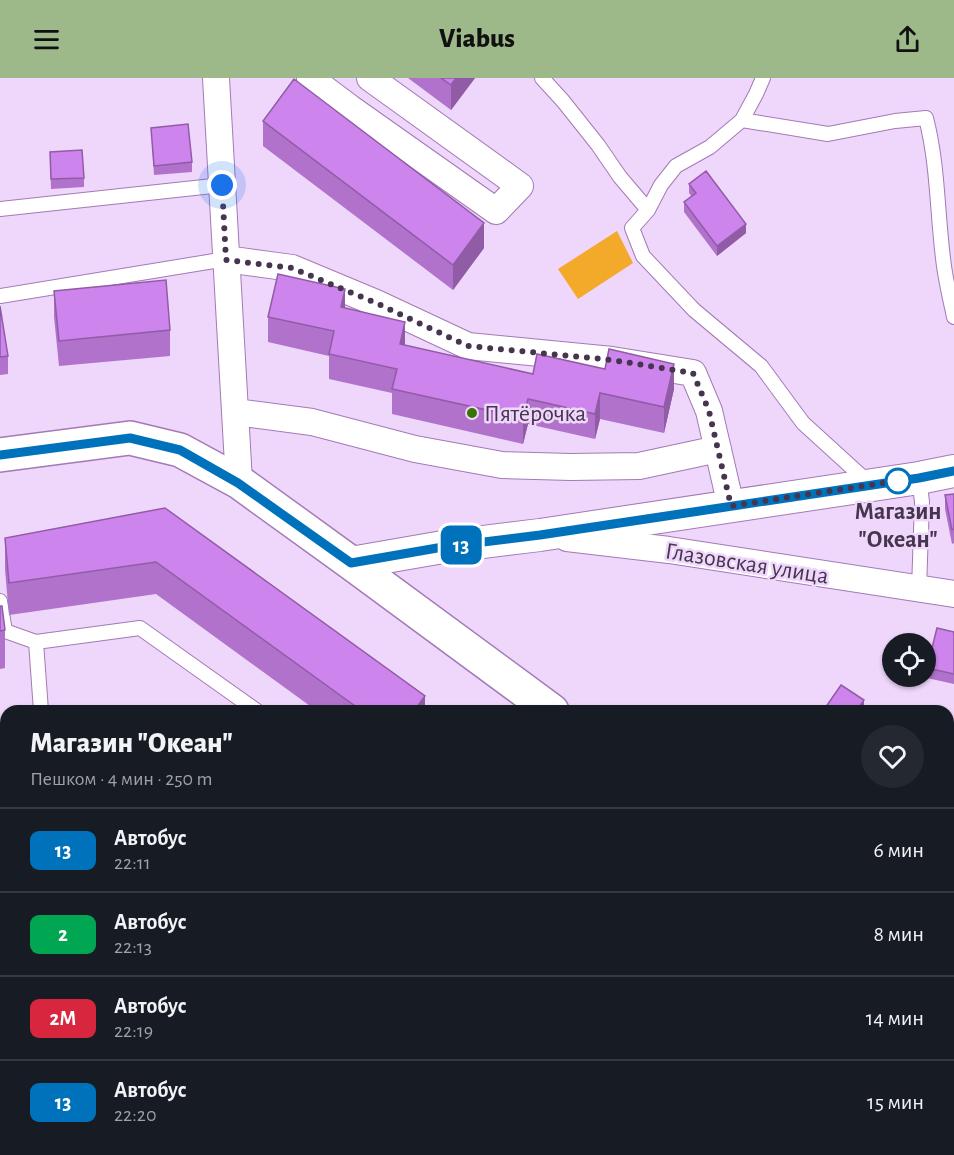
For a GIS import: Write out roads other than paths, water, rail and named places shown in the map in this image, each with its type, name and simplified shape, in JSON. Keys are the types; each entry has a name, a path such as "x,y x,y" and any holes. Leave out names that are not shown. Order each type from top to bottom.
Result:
{"main road":[{"path":"0,455 130,438 180,450 238,483 351,563 534,703"}],"street":[{"path":"216,78 238,483"},
{"path":"310,78 496,211 520,186 370,78"},
{"path":"226,260 292,268 376,303 468,346 612,360 693,373 709,411 731,506"},
{"path":"235,412 312,422 415,449 502,465 639,466 718,449"},
{"path":"351,563 443,547 540,535 954,471"},
{"name":"Глазовская улица","path":"540,535 669,550 954,594"}],"lane":[{"path":"542,78 648,210"},
{"path":"763,78 742,120 710,147 676,166 661,185 648,210 632,228 643,256 694,310 761,366 803,423 871,485"},
{"path":"742,120 828,134 895,121 926,118 937,187 943,258 954,317"},
{"path":"0,209 222,185"},
{"path":"0,296 226,260"},
{"path":"919,478 922,502 920,589"},
{"path":"0,601 4,631 36,642 140,628 249,705"},
{"path":"36,642 40,705"}],"place":[{"name":"Пятёрочка","path":"472,413"},
{"name":"Магазин \"Океан\"","path":"898,481"}]}
